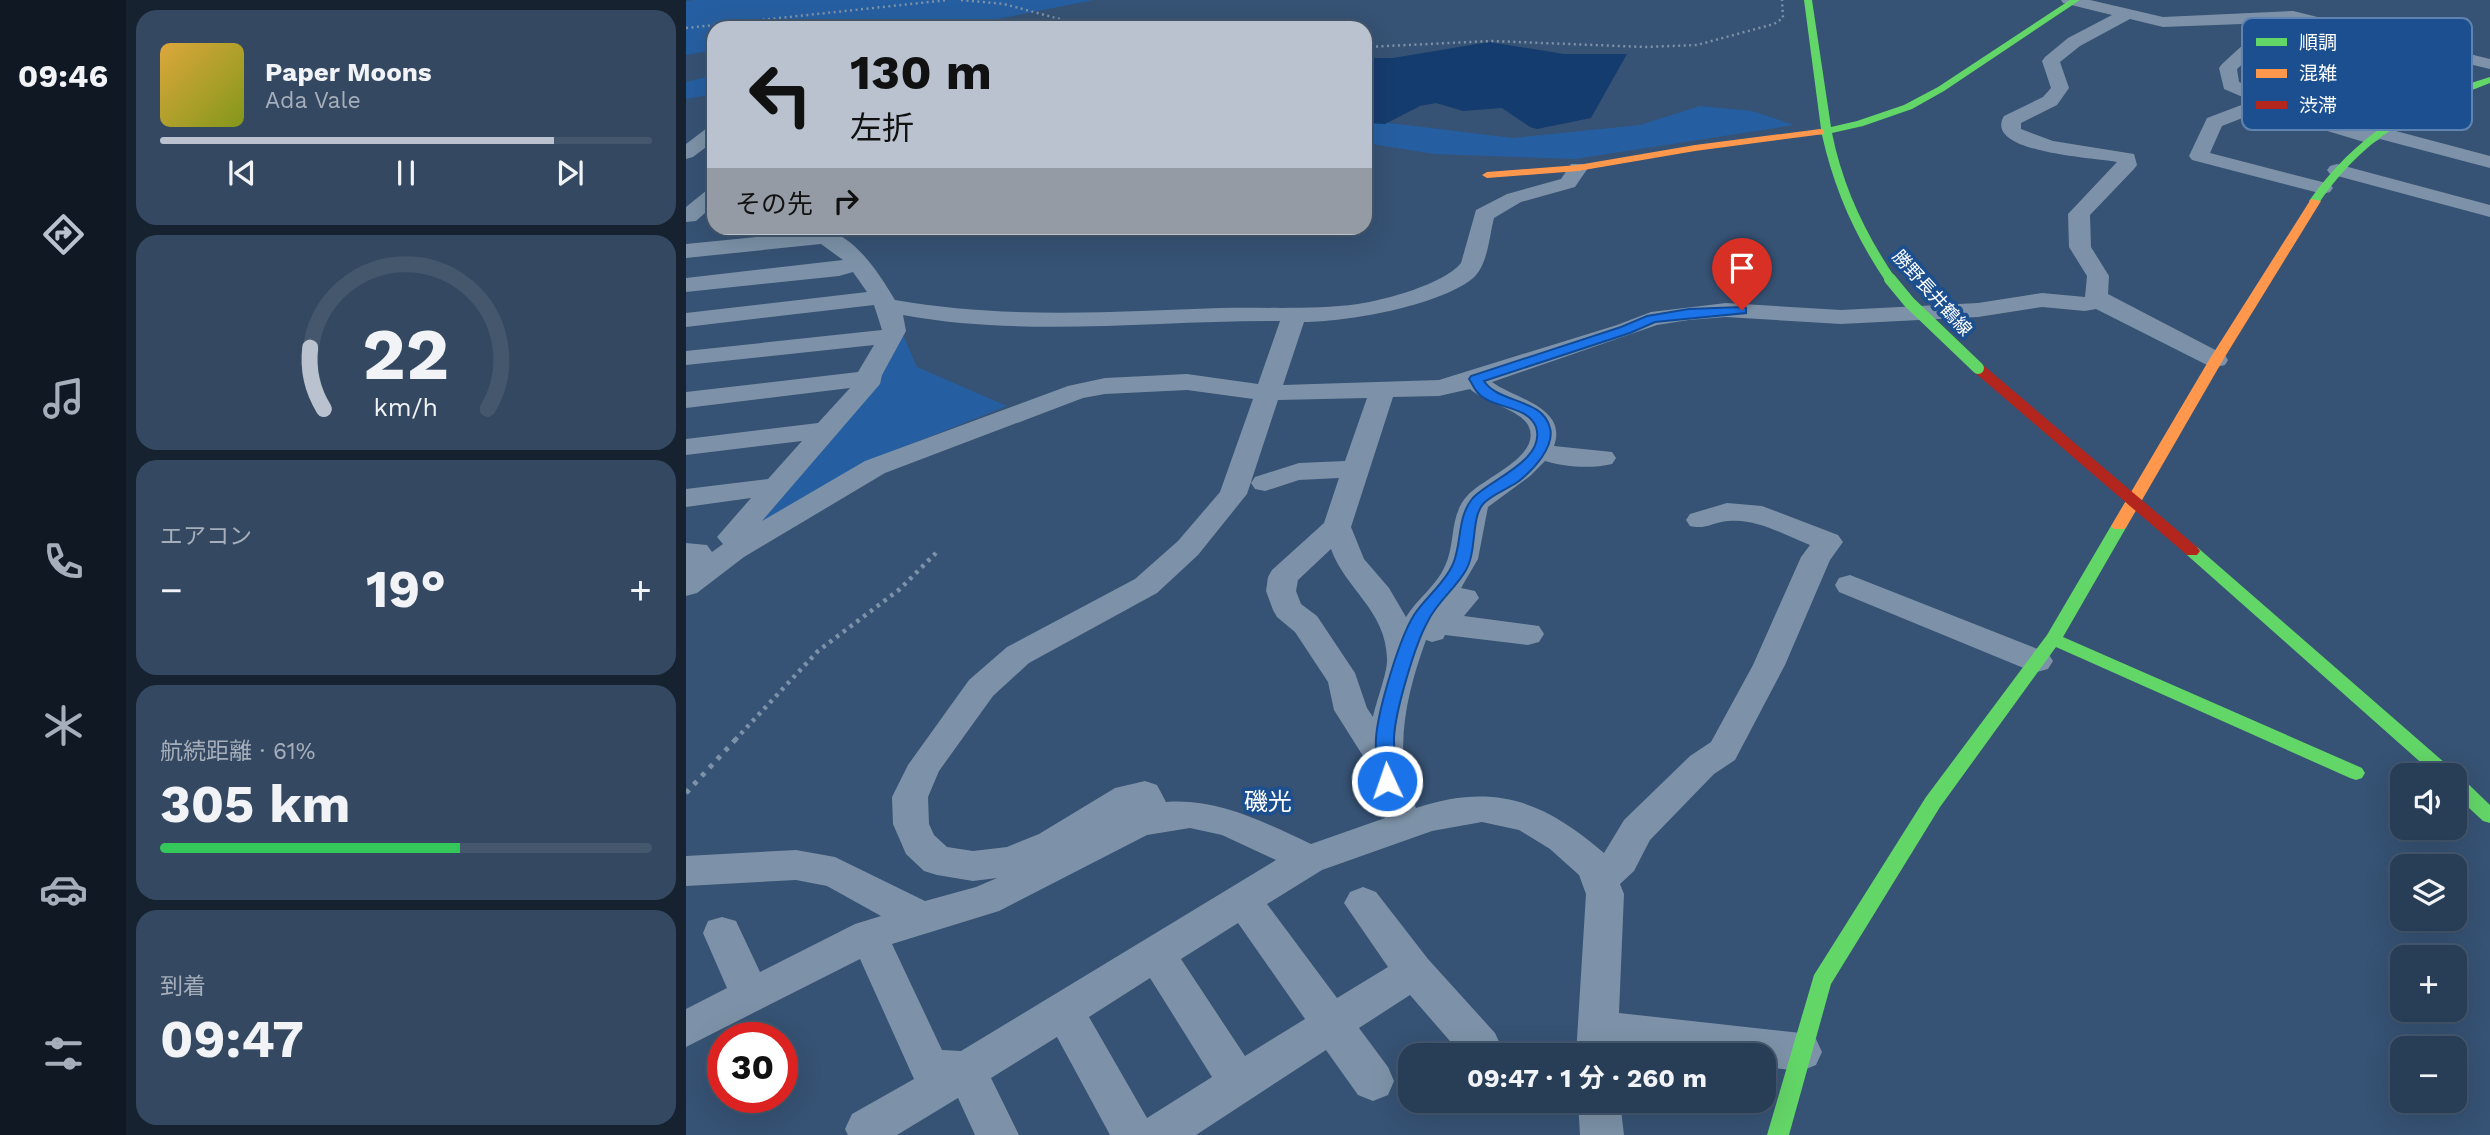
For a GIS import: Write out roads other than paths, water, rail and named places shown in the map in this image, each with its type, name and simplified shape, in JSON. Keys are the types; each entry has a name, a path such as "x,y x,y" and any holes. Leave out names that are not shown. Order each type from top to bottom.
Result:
{"street":[{"path":"1808,0 1825,0"},
{"name":"勝野長井鶴線","path":"1808,0 1825,131 1843,197 1858,231 1890,279 1909,302 1978,368 2134,500 2433,763"},
{"path":"2069,0 2163,22 2242,18"},
{"path":"1487,175 1578,168 1859,124 1908,107 1941,89 2075,0"},
{"path":"2099,301 2096,294 2098,276 2080,247 2078,214 2127,164 2127,158 2103,152 2028,143 2012,132 2011,120 2050,102 2060,88 2051,61 2074,42 2124,15"},
{"path":"2250,18 2300,18"},
{"path":"2242,55 2228,68 2230,85 2242,90"},
{"path":"2472,60 2490,64"},
{"path":"2472,87 2490,80"},
{"path":"2242,112 2214,122 2199,156 2323,188"},
{"path":"2353,130 2490,162"},
{"path":"1778,1135 1821,981 1933,802 2045,650 2216,360 2323,188 2337,170 2374,135 2383,130"},
{"path":"686,155 707,138"},
{"path":"686,155 707,159"},
{"path":"692,324 883,301 947,316 1060,321 1326,315 1364,310 1408,299 1464,274 1472,264 1484,215 1514,198 1568,183 1578,168"},
{"path":"2337,170 2490,211"},
{"path":"687,216 707,200"},
{"path":"687,216 707,213"},
{"path":"686,251 794,235"},
{"path":"732,537 867,384 894,331 895,324 883,301 858,262 842,246 820,235"},
{"path":"686,285 839,269 858,262"},
{"path":"692,324 748,278"},
{"path":"686,586 734,550 875,467 1077,391 1105,386 1187,382 1267,393 1439,388 1476,379 1626,330 1651,319 1689,313 1726,310 1841,317 1978,310 2042,300 2068,304 2099,301 2216,360"},
{"path":"1155,816 1145,795 1127,797 1052,844 1011,862 973,866 937,860 919,844 911,824 911,797 925,765 981,688 1018,656 1146,586 1188,548 1233,494 1294,315"},
{"path":"686,358 890,336"},
{"path":"686,400 869,378"},
{"path":"1407,826 1387,781 1385,736 1403,663 1420,618 1459,568 1468,542 1470,513 1479,499 1515,477 1543,441 1543,427 1531,412 1483,391 1476,379"},
{"path":"1382,390 1337,527 1283,577 1281,591 1288,610 1306,624 1344,681 1351,710 1387,765"},
{"path":"686,447 828,430"},
{"path":"1538,450 1560,457 1602,458"},
{"path":"1265,483 1291,471 1319,468 1355,470"},
{"path":"686,498 778,486"},
{"path":"1599,880 1621,860 1637,830 1702,765 1723,751 1769,665 1815,557 1828,542 1762,515 1727,512 1700,520"},
{"path":"1337,527 1350,562 1378,595 1394,622 1403,663"},
{"path":"686,553 697,551 686,569"},
{"path":"1850,586 2045,650 2356,773"},
{"path":"1403,663 1423,647 1437,622 1455,607 1456,628 1528,634"},
{"path":"2467,794 2490,816"},
{"path":"867,1129 966,1072 1309,859 1430,817 1482,808 1528,818 1563,839 1594,866 1605,894 1597,1042 1801,1052"},
{"path":"686,1029 869,936 923,917 986,900 1042,874 1125,826 1155,816 1190,814 1219,819 1309,859"},
{"path":"686,872 796,865 835,872 880,898 923,917"},
{"path":"1243,900 1373,1082"},
{"path":"1363,903 1414,971 1477,1043"},
{"path":"722,933 751,996"},
{"path":"869,936 930,1069 966,1072"},
{"path":"1156,954 1239,1083"},
{"path":"1158,1135 1414,971"},
{"path":"1064,1011 1133,1135"},
{"path":"966,1072 998,1135"},
{"path":"1600,1113 1602,1135"}],"district":[{"name":"磯光","path":"1268,802"}]}
